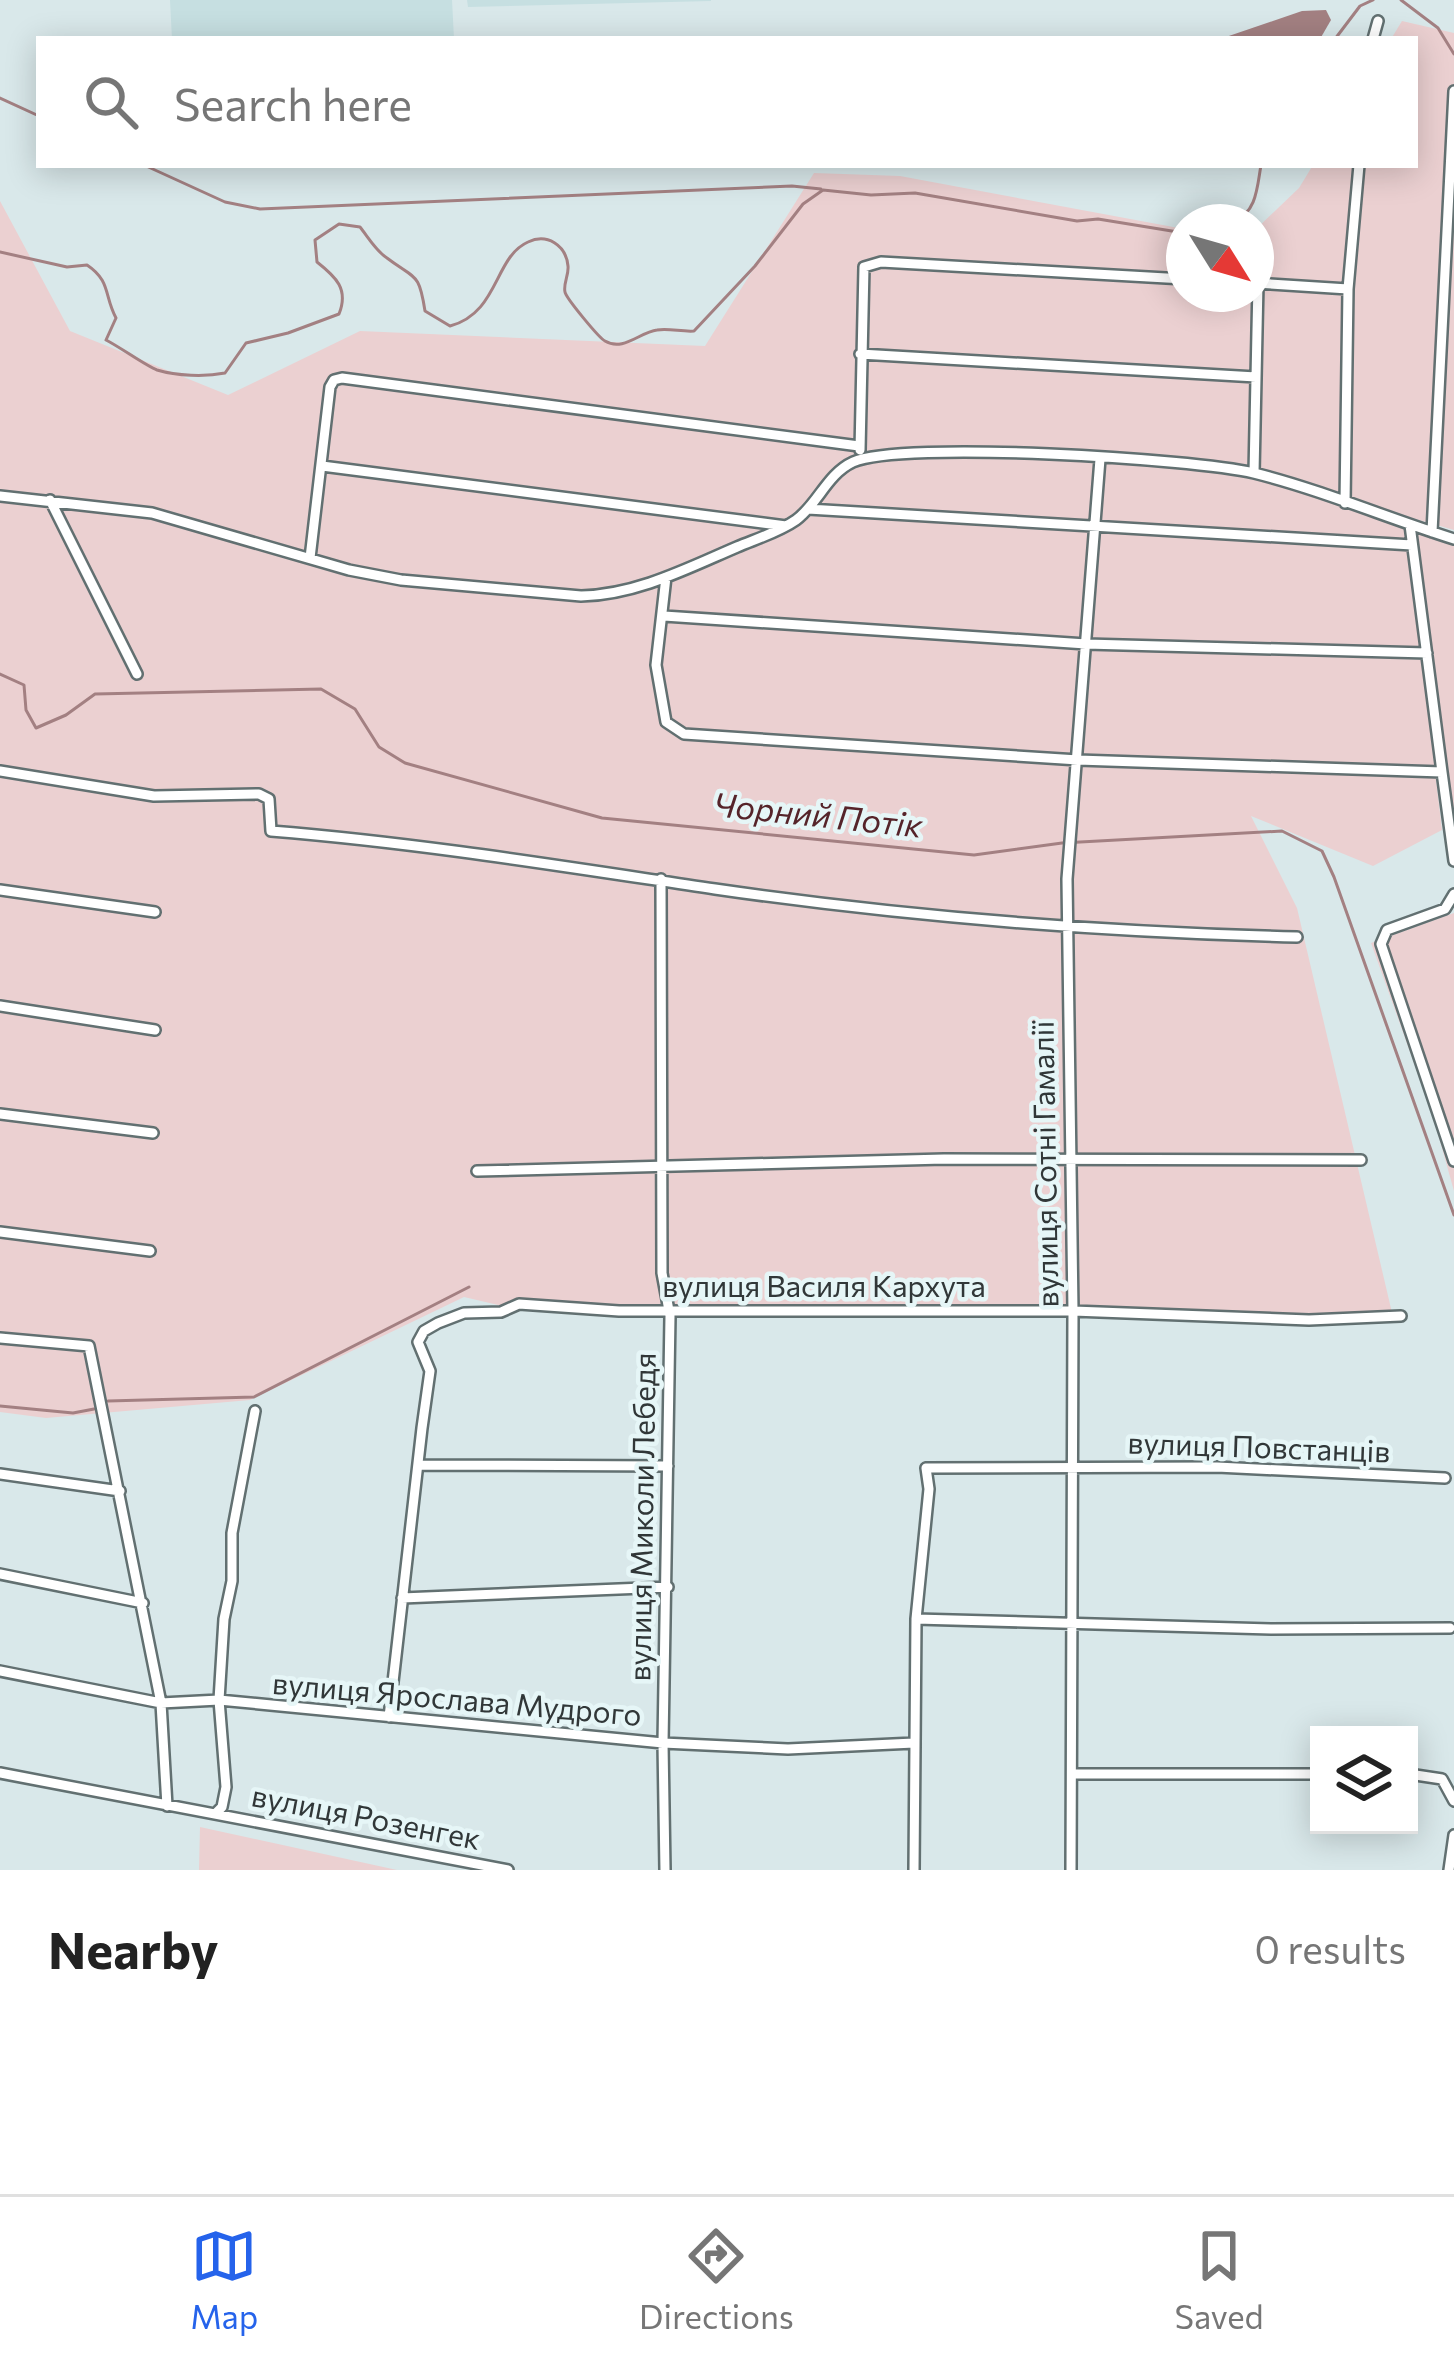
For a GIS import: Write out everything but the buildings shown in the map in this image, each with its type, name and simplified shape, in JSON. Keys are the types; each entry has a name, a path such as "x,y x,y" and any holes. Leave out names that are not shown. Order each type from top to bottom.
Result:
{"street":[{"path":"1374,36 1378,21"},
{"path":"1432,532 1454,91"},
{"path":"1345,502 1348,289 1359,168"},
{"path":"860,459 864,267 881,262 1166,278"},
{"path":"1274,285 1348,289"},
{"path":"1254,473 1257,312"},
{"path":"860,354 1256,377"},
{"path":"310,558 330,387 342,378 859,446"},
{"path":"0,496 172,518 400,580 581,596 611,593 666,577 786,526 841,470 860,459 901,454 1100,459 1254,473 1454,539"},
{"name":"вулиця Сотні Гамалії","path":"1071,1870 1072,1310 1066,929 1100,459"},
{"path":"322,466 786,526"},
{"path":"50,500 137,674"},
{"path":"808,508 1412,545"},
{"path":"1410,525 1454,861"},
{"path":"666,577 656,664 666,722 675,732 1078,760 1442,772"},
{"path":"664,616 1086,644 1426,653"},
{"path":"0,771 154,796 259,794 269,799 271,831 364,839 714,889 1066,929 1298,937"},
{"name":"вулиця Миколи Лебедя","path":"662,879 662,1273 669,1310 665,1870"},
{"path":"0,890 154,912"},
{"path":"1453,1156 1381,944 1387,930 1438,914 1454,894"},
{"path":"0,1006 155,1030"},
{"path":"0,1114 153,1133"},
{"path":"477,1171 1071,1160 1361,1160"},
{"path":"0,1232 150,1251"},
{"name":"вулиця Василя Кархута","path":"419,1466 430,1375 419,1337 428,1327 464,1313 501,1312 519,1304 575,1310 1072,1310 1309,1320 1401,1316"},
{"path":"0,1338 89,1346 161,1703 167,1806"},
{"path":"215,1814 222,1807 226,1787 219,1700 224,1619 232,1582 232,1533 255,1411"},
{"path":"389,1718 419,1466 668,1466"},
{"name":"вулиця Повстанців","path":"916,1619 926,1468 1217,1467 1445,1478"},
{"path":"0,1474 120,1491"},
{"path":"0,1574 143,1603"},
{"path":"402,1598 668,1587"},
{"path":"914,1870 916,1619 1271,1629 1450,1628"},
{"name":"вулиця Ярослава Мудрого","path":"0,1671 161,1703 219,1700 663,1743 788,1749 914,1743"},
{"name":"вулиця Розенгек","path":"0,1773 508,1870"},
{"path":"1072,1774 1310,1774"},
{"path":"1418,1774 1446,1782 1454,1801"},
{"path":"1449,1870 1454,1835"}],"shaded area":[{"path":"170,0 452,0 454,36 172,36"},
{"path":"467,0 711,0 711,1 468,7"},
{"path":"1326,10 1331,20 1322,36 1229,36 1302,11"},
{"path":"1402,21 1454,33 1454,530 1405,516 1442,830 1373,866 1251,816 1297,908 1393,1317 519,1310 464,1297 250,1400 46,1418 0,1412 0,201 70,331 228,395 360,331 705,346 814,173 900,176 1166,226 1166,312 1274,312 1274,212 1299,188 1311,168 1418,168 1418,36 1393,36"},
{"path":"1416,533 1454,545 1454,823"},
{"path":"1454,913 1454,1191 1433,1116 1371,943"},
{"path":"200,1827 397,1870 199,1870"}],"waterway":[{"path":"1337,36 1360,6 1373,0"},
{"path":"1401,0 1438,28 1454,54"},
{"path":"0,98 36,115"},
{"path":"151,168 225,202 260,209 792,186 821,189"},
{"path":"1252,204 1261,168"},
{"path":"0,252 67,267 87,265 104,283 116,318 106,340 157,370 200,375 225,373 246,343 339,314 341,291 335,278 317,262 315,240 339,224 360,227 379,252 415,278 425,311 450,326 478,310 517,249 528,242 548,240 566,259 567,296 612,344 657,330 694,331 755,266 803,204 823,190 915,193 1077,221 1098,219 1166,230"},
{"name":"Чорний Потік","path":"0,674 24,685 26,710 36,728 66,715 95,694 321,689 355,709 379,747 405,763 602,818 974,855 1062,843 1282,831 1322,851 1334,877 1454,1215"},
{"path":"108,1401 254,1397 469,1287"},
{"path":"0,1406 73,1413 94,1409"}]}
